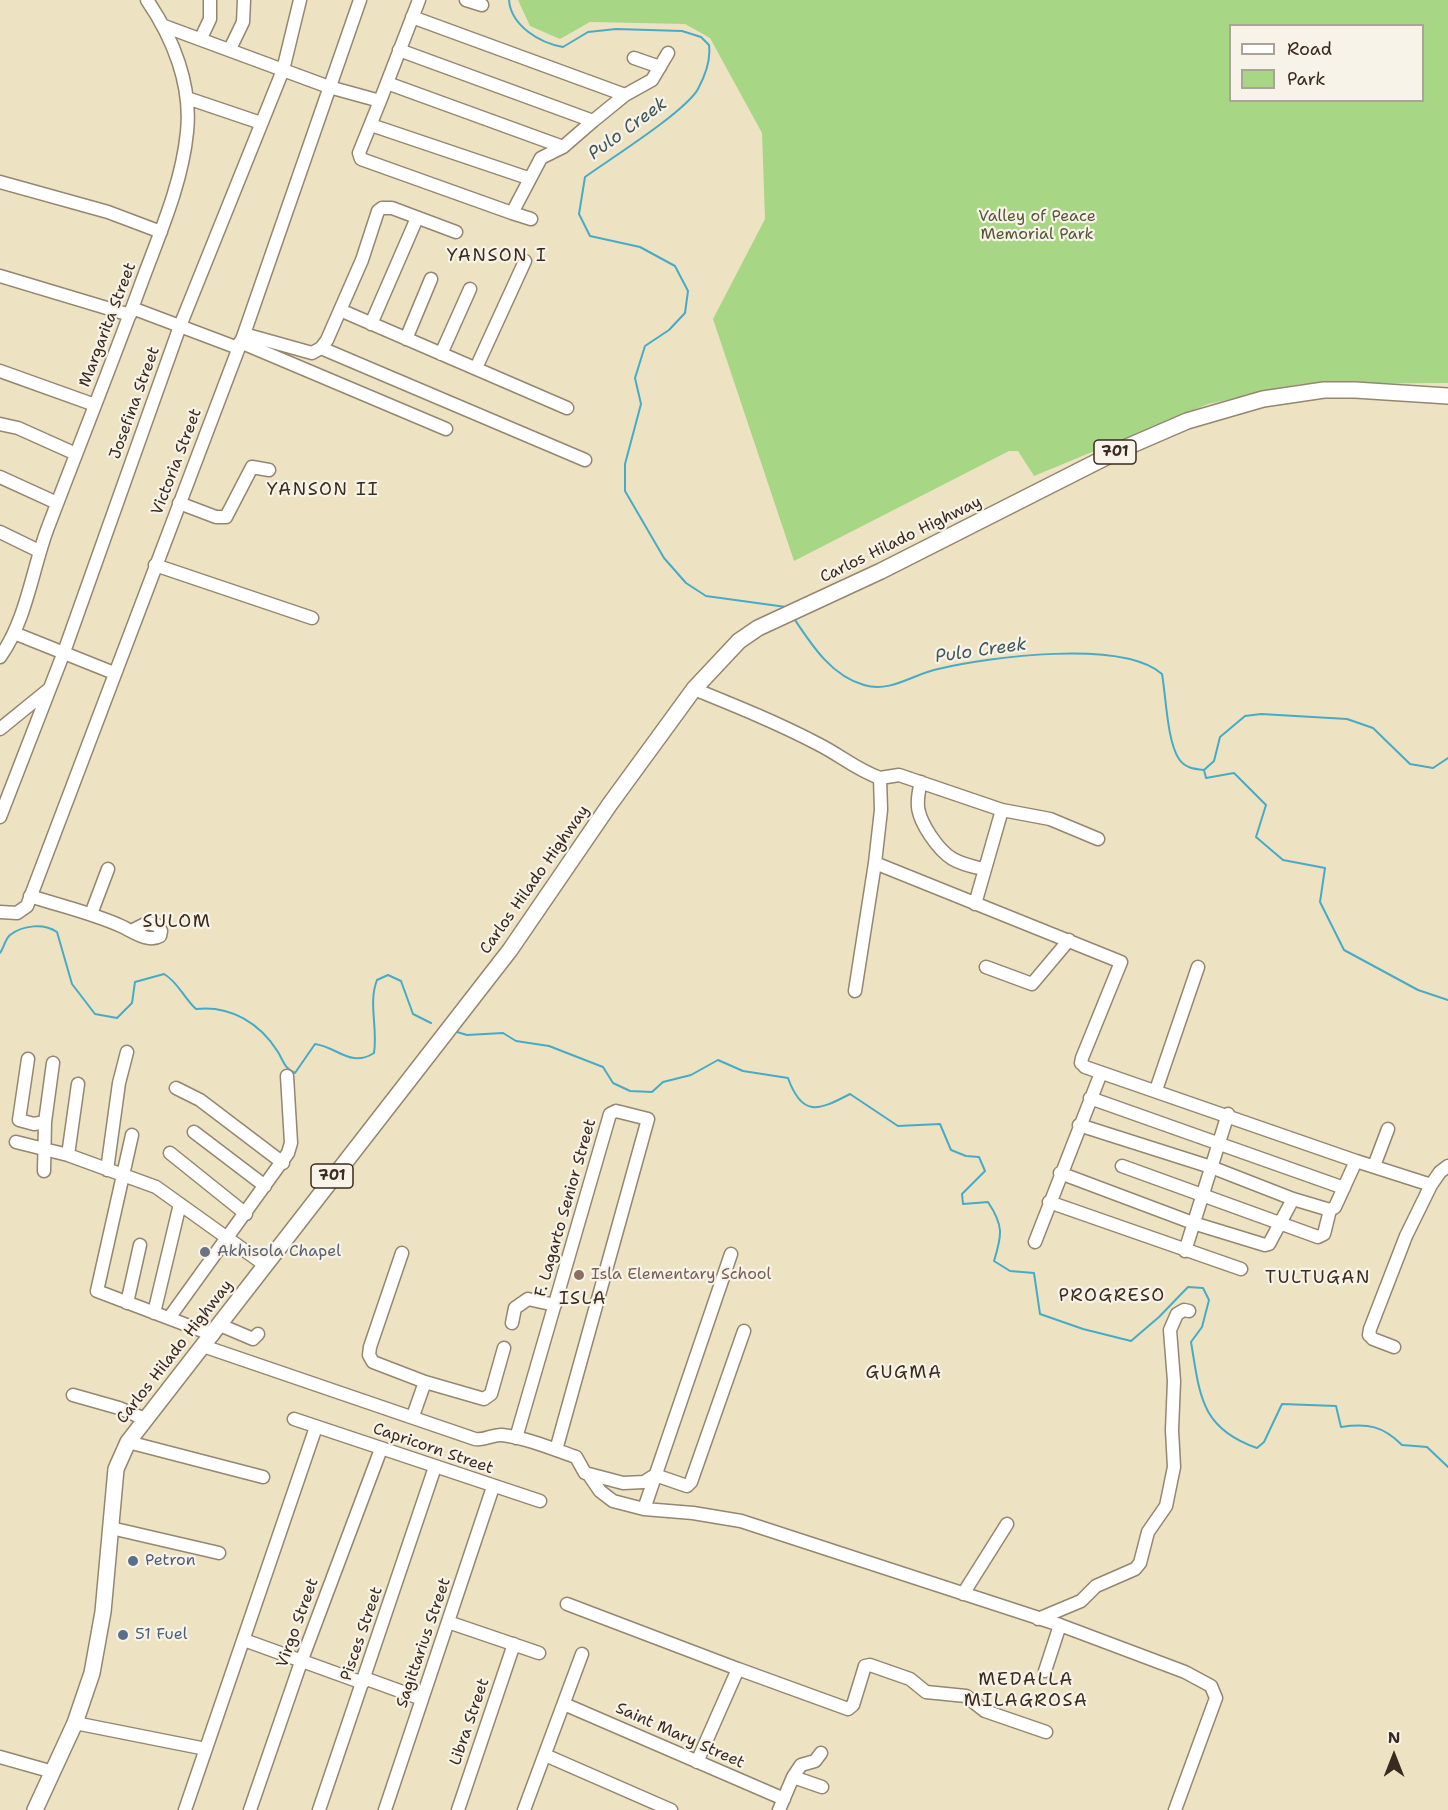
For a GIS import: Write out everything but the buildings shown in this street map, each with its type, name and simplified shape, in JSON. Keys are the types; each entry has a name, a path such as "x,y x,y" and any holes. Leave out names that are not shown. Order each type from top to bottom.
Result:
{"main road":[{"name":"Carlos Hilado Highway","path":"35,1810 75,1723 98,1646 116,1469 128,1442 510,950 610,804 694,689 739,641 778,618 1120,450 1214,412 1263,399 1324,390 1448,396"}],"street":[{"name":"Margarita Street","path":"0,657 14,633 39,551 131,312 178,179 187,132 187,98 180,68 164,26 147,0"},
{"path":"201,38 210,19 210,0"},
{"path":"230,49 243,22 244,0"},
{"name":"Josefina Street","path":"0,817 64,652 180,326 283,70 300,0"},
{"name":"Victoria Street","path":"0,912 24,911 30,896 240,341 360,0"},
{"path":"419,0 372,125 359,153 361,159 531,219"},
{"path":"466,0 482,5"},
{"path":"412,17 625,95"},
{"path":"164,26 328,87 380,101"},
{"path":"399,50 593,121"},
{"path":"512,213 528,178 541,158 563,147 625,95 652,80 668,53"},
{"path":"634,58 660,68"},
{"path":"387,83 563,147"},
{"path":"187,98 261,123"},
{"path":"372,125 528,178"},
{"path":"0,182 108,213 160,232"},
{"path":"0,276 240,341 312,353 321,348 340,310 362,260 378,211 382,208 392,208 456,232"},
{"path":"370,324 417,218"},
{"path":"476,368 525,261"},
{"path":"406,339 431,279"},
{"path":"441,354 470,288"},
{"path":"340,310 567,408"},
{"path":"240,341 446,429"},
{"path":"321,348 585,460"},
{"path":"0,371 95,405"},
{"path":"0,424 18,428 76,454"},
{"path":"179,503 216,517 226,517 252,467 269,470"},
{"path":"0,477 57,503"},
{"path":"0,532 39,551"},
{"path":"155,565 312,618"},
{"path":"14,633 114,673"},
{"path":"0,729 48,689"},
{"path":"694,689 773,721 838,754 862,772 879,778 899,774 1002,810 1050,819 1098,839"},
{"path":"855,991 881,810 879,778"},
{"path":"0,788 13,782"},
{"path":"921,782 916,801 918,817 942,853 962,864 983,869"},
{"path":"975,904 983,869 1002,810"},
{"path":"875,863 1119,960 1122,965 1082,1058 1081,1063 1085,1067 1431,1185"},
{"path":"91,914 108,869"},
{"path":"30,896 91,914 131,931"},
{"path":"986,968 1032,984 1069,940"},
{"path":"1156,1090 1198,968"},
{"path":"107,1170 119,1083 127,1053"},
{"path":"28,1059 19,1120 34,1124 45,1122"},
{"path":"44,1171 45,1122 53,1063"},
{"path":"1035,1242 1060,1173 1101,1073"},
{"path":"169,1318 283,1162 291,1143 287,1076"},
{"path":"68,1155 78,1084"},
{"path":"176,1088 200,1100 283,1162"},
{"path":"1090,1098 1344,1188"},
{"name":"F. Lagarto Senior Street","path":"516,1438 610,1114 616,1111 648,1119 556,1450"},
{"path":"1185,1251 1228,1114"},
{"path":"1079,1125 1211,1167 1293,1199 1330,1210"},
{"path":"1374,1166 1388,1129"},
{"path":"194,1132 265,1186"},
{"path":"132,1135 96,1290 413,1416 480,1440 497,1435 516,1438 576,1456 585,1473 605,1496 613,1501 644,1509 693,1513 741,1521 1060,1625 1185,1672 1211,1686 1216,1698 1175,1810"},
{"path":"16,1142 68,1155 156,1186 265,1265"},
{"path":"170,1153 246,1214"},
{"path":"1122,1166 1278,1225 1321,1237 1330,1210 1335,1207 1356,1161"},
{"path":"1394,1347 1373,1340 1369,1335 1370,1329 1406,1236 1431,1185 1440,1172 1448,1166"},
{"path":"1060,1173 1193,1223 1264,1245 1269,1244 1293,1199"},
{"path":"1049,1202 1241,1269"},
{"path":"154,1313 180,1204"},
{"path":"127,1303 140,1245"},
{"path":"402,1252 369,1356 373,1362 425,1382 481,1399 488,1398 504,1348"},
{"path":"644,1509 731,1254"},
{"path":"512,1323 515,1308 528,1299 555,1305"},
{"path":"1038,1619 1081,1601 1095,1586 1135,1569 1140,1563 1148,1532 1166,1506 1172,1485 1174,1381 1170,1330 1177,1314 1184,1310 1189,1311"},
{"path":"589,1475 636,1483 655,1475 683,1485 690,1484 744,1331"},
{"path":"212,1336 253,1340 258,1334"},
{"path":"413,1416 425,1382"},
{"path":"73,1395 111,1405 145,1419"},
{"name":"Capricorn Street","path":"294,1419 540,1502"},
{"path":"185,1810 316,1427"},
{"path":"128,1442 263,1477"},
{"name":"Virgo Street","path":"250,1810 301,1662 381,1449"},
{"name":"Pisces Street","path":"319,1810 435,1467"},
{"name":"Sagittarius Street","path":"385,1810 493,1487"},
{"path":"963,1594 1008,1524"},
{"path":"111,1528 219,1553"},
{"path":"567,1604 849,1709 853,1705 865,1666 870,1665 910,1679 926,1692 966,1696 985,1711 1046,1732"},
{"path":"448,1622 539,1653"},
{"path":"1045,1671 1060,1625"},
{"path":"244,1640 301,1662 423,1699"},
{"name":"Libra Street","path":"458,1810 514,1644"},
{"path":"539,1810 525,1807 582,1654"},
{"path":"697,1762 738,1669"},
{"name":"Saint Mary Street","path":"564,1704 697,1762 781,1805"},
{"path":"75,1723 206,1749"},
{"path":"781,1805 801,1765 815,1761 821,1753"},
{"path":"545,1755 671,1810"},
{"path":"0,1757 53,1772"},
{"path":"793,1777 822,1787"}],"green space":[{"name":"Valley of Peace Memorial Park","path":"518,0 1448,0 1448,383 1301,384 1208,404 1034,476 1018,451 1009,451 794,561 713,319 765,219 762,133 710,38 685,24 590,22 560,39 530,26"}],"waterway":[{"name":"Pulo Creek","path":"509,0 515,18 521,25 536,37 554,45 563,47 588,32 616,29 682,31 701,37 709,45 707,68 698,89 663,122 585,177 579,214 590,236 640,247 675,266 688,291 685,313 669,330 645,346 635,378 641,404 625,464 625,491 664,558 686,583 706,596 786,607"},
{"name":"Pulo Creek","path":"793,617 832,667 852,681 874,687 893,685 929,671 961,664 1021,656 1087,654 1143,663 1162,674 1169,730 1175,751 1181,762 1193,768 1204,770 1214,761 1220,737 1245,716 1261,714 1347,719 1373,728 1410,764 1433,768 1448,758"},
{"path":"1204,770 1206,778 1234,773 1266,805 1256,837 1283,860 1325,868 1320,902 1344,950 1418,990 1448,1000"},
{"path":"0,953 8,937 21,929 34,926 52,929 57,932 72,984 95,1014 117,1018 132,1003 135,982 164,974 173,981 196,1009 232,1013 253,1025 271,1042 286,1067 295,1073 315,1044 351,1058 366,1057 374,1053 374,989 377,980 388,975 401,981 413,1014 431,1023"},
{"path":"457,1032 467,1035 503,1033 516,1041 549,1046 603,1067 613,1083 630,1091 652,1092 663,1082 691,1075 718,1060 743,1071 788,1078 793,1091 805,1105 820,1107 850,1094 898,1126 940,1124 951,1150 966,1156 979,1157 985,1171 962,1194 963,1204 988,1202 997,1218 1000,1231 994,1261 1010,1271 1034,1273 1040,1314 1083,1329 1131,1341 1159,1317 1188,1287 1203,1288 1209,1300 1202,1327 1191,1342 1201,1394 1213,1420 1224,1430 1238,1440 1257,1448 1264,1442 1282,1404 1336,1406 1341,1427 1359,1425 1374,1427 1402,1445 1427,1447 1448,1467"}],"place":[{"name":"Akhisola Chapel","path":"205,1252"},
{"name":"Isla Elementary School","path":"579,1275"},
{"name":"Petron","path":"133,1561"},
{"name":"51 Fuel","path":"123,1635"}],"district":[{"name":"YANSON I","path":"497,256"},
{"name":"YANSON II","path":"323,490"},
{"name":"SULOM","path":"177,922"},
{"name":"TULTUGAN","path":"1318,1278"},
{"name":"PROGRESO","path":"1112,1296"},
{"name":"ISLA","path":"583,1299"},
{"name":"GUGMA","path":"904,1373"},
{"name":"MEDALLA MILAGROSA","path":"1026,1690"}]}
